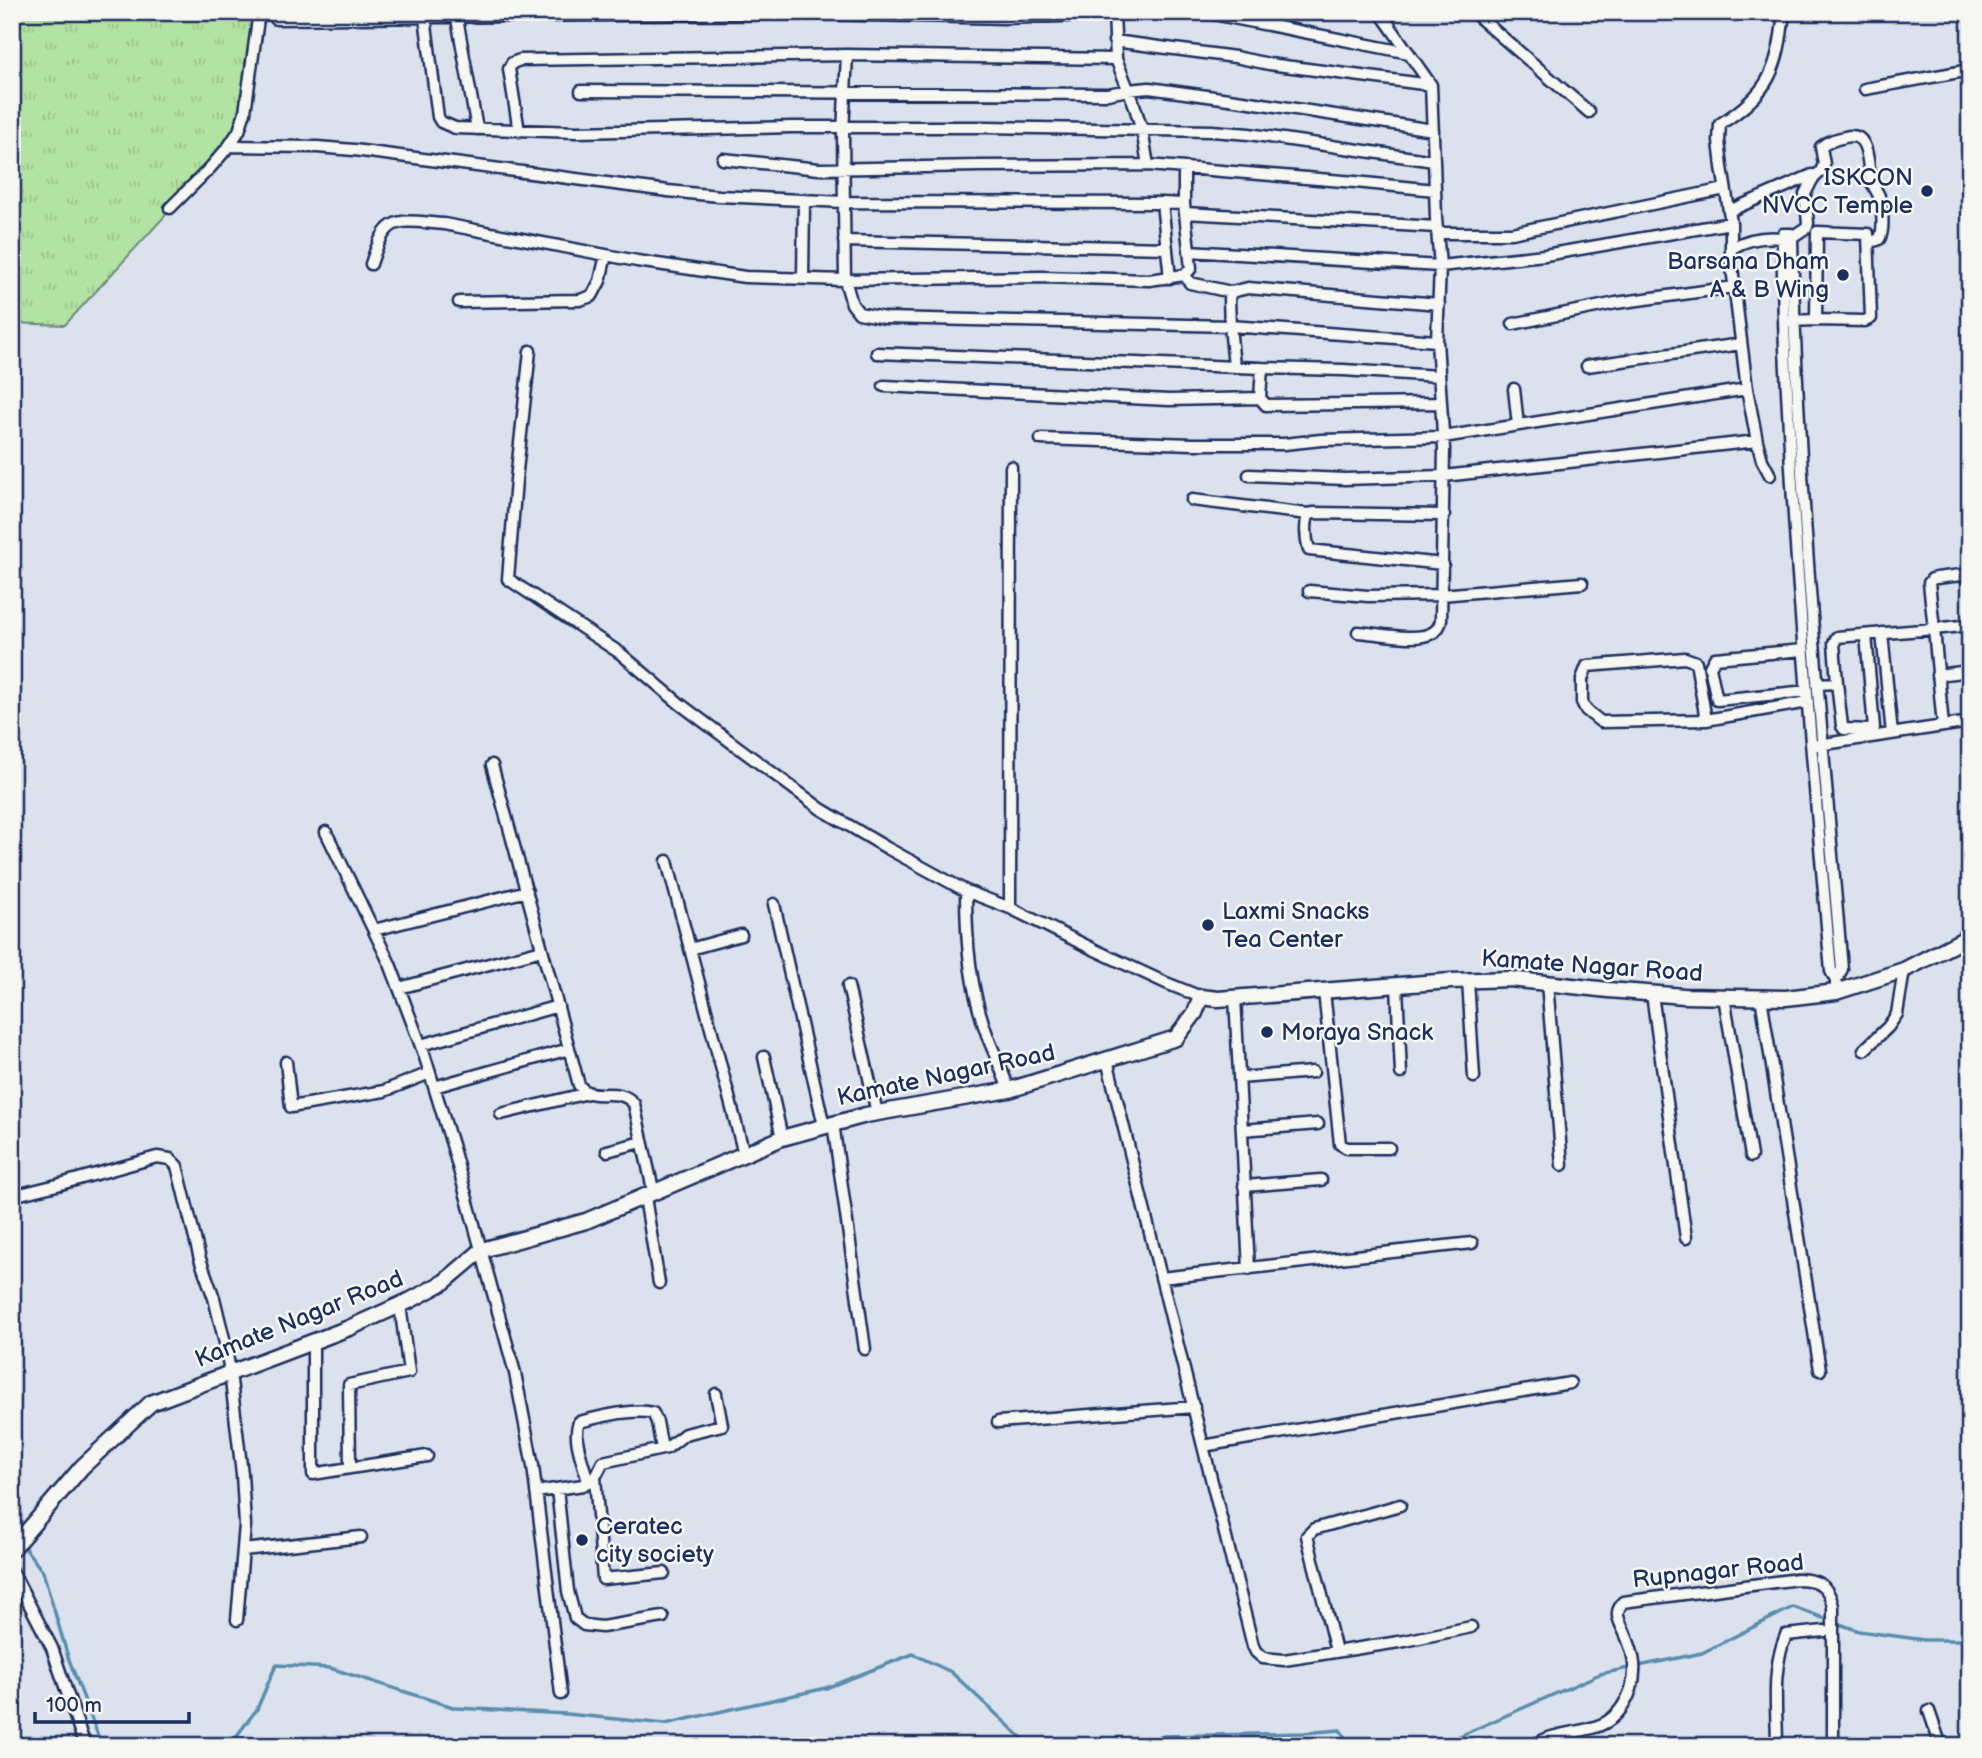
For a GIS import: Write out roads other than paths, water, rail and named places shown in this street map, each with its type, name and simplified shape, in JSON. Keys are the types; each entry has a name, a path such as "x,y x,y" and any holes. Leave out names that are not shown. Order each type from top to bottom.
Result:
{"street":[{"path":"170,208 229,146 239,131 245,112 259,12"},
{"path":"1203,12 1409,53"},
{"path":"1358,632 1417,637 1431,634 1439,628 1444,515 1443,437 1437,341 1440,266 1431,85 1381,14 1368,12"},
{"path":"1473,12 1588,112"},
{"path":"1770,475 1762,460 1747,389 1734,287 1731,223 1719,141 1720,124 1736,114 1765,86 1774,70 1781,42 1784,12"},
{"path":"276,19 425,17 456,14 800,13 1005,18 1114,13 1116,59 1142,130 1149,165"},
{"path":"456,14 477,129"},
{"path":"425,17 438,117 447,126 455,128 519,131 986,127 1212,131 1434,161"},
{"path":"1114,41 1431,85"},
{"path":"519,131 509,69 512,63 520,60 880,54 1052,60 1116,59"},
{"path":"847,55 844,127 845,280 852,304 859,313 870,316 1230,326 1437,341"},
{"path":"1865,89 1970,70"},
{"path":"581,91 1108,94 1149,88 1433,130"},
{"path":"1732,248 1754,238 1787,238 1807,228 1805,194 1824,164 1821,147 1826,142 1852,135 1857,136 1868,152 1871,181 1880,198 1881,236 1869,242"},
{"path":"229,146 354,150 719,196 844,202 1162,203 1185,209 1437,230 1512,233 1725,189"},
{"path":"723,159 819,170 1149,165 1435,190"},
{"path":"371,264 379,240 389,226 413,222 444,224 606,255 745,277 845,280 1170,278 1185,275 1191,268 1184,168"},
{"path":"1729,211 1812,175"},
{"path":"803,279 804,201"},
{"path":"1162,203 1170,278"},
{"path":"1189,251 1440,266 1545,255 1731,223"},
{"path":"1789,321 1865,321 1871,318 1868,234 1817,232 1816,320"},
{"path":"1787,238 1795,545 1831,971 1836,986"},
{"path":"844,241 1167,248"},
{"path":"458,302 580,300 592,296 600,281 606,255"},
{"path":"1185,275 1190,283 1231,292 1248,288 1439,304"},
{"path":"1513,324 1616,303 1734,287"},
{"path":"1231,292 1230,326 1234,366"},
{"path":"1789,321 1842,970 1836,986"},
{"path":"1587,366 1741,344"},
{"path":"530,351 508,579 620,653 680,704 821,809 966,891 1010,908 1095,950 1201,997"},
{"path":"877,353 1439,376"},
{"path":"1262,368 1260,398 1266,405 1441,403"},
{"path":"884,386 1158,400 1260,398"},
{"path":"1041,439 1206,444 1443,437 1747,389"},
{"path":"1514,390 1518,425"},
{"path":"1249,475 1345,479 1444,476 1757,441"},
{"path":"1010,908 1011,467"},
{"path":"1192,500 1308,514 1444,515"},
{"path":"1308,514 1309,550 1443,564"},
{"path":"1943,726 1929,583 1936,578 1970,574"},
{"path":"1309,591 1368,596 1441,595 1582,583"},
{"path":"1866,635 1874,728 1844,729 1837,683 1837,637 1970,625"},
{"path":"1882,633 1892,734"},
{"path":"1803,650 1715,658 1710,667 1717,700 1807,696"},
{"path":"1706,720 1696,662 1690,659 1587,666 1582,679 1582,702 1586,710 1601,722 1706,720 1807,696"},
{"path":"1937,675 1970,671"},
{"path":"1817,684 1837,683"},
{"path":"1811,747 1970,722"},
{"path":"492,765 579,1085 588,1093"},
{"path":"326,832 390,964 421,1045 482,1250 515,1373 536,1492 561,1694"},
{"path":"1821,859 1832,857"},
{"path":"667,861 744,1154"},
{"path":"374,930 527,891"},
{"path":"966,891 966,936 970,965 989,1040 1009,1090"},
{"path":"774,904 829,1124 865,1349"},
{"path":"690,949 741,935"},
{"name":"Kamate Nagar Road","path":"12,1549 82,1467 151,1403 349,1328 400,1305 444,1282 482,1250 586,1221 782,1138 877,1113 1009,1090 1176,1038 1195,1013 1201,997 1218,999 1510,979 1652,994 1786,998 1904,970 1970,936"},
{"path":"399,988 542,950"},
{"path":"1864,1050 1888,1027 1897,1014 1904,970"},
{"path":"1468,980 1474,1077"},
{"path":"1547,983 1562,1165"},
{"path":"848,986 877,1113"},
{"path":"1397,986 1401,1073"},
{"path":"1324,991 1340,1144 1347,1148 1389,1148"},
{"path":"1652,994 1686,1238"},
{"path":"1724,997 1751,1156"},
{"path":"1235,998 1249,1269"},
{"path":"1761,998 1820,1370"},
{"path":"421,1045 558,1006"},
{"path":"434,1087 569,1049"},
{"path":"764,1057 782,1138"},
{"path":"1107,1060 1256,1652 1263,1658 1272,1660 1405,1641 1471,1627"},
{"path":"286,1062 291,1107 384,1091 430,1073"},
{"path":"1239,1078 1313,1072"},
{"path":"501,1114 588,1093 623,1095 631,1100 642,1142 659,1283"},
{"path":"1242,1130 1318,1124"},
{"path":"607,1151 642,1142"},
{"path":"12,1196 157,1157 170,1158 177,1166 200,1259 214,1298 230,1372 245,1525 237,1620"},
{"path":"1244,1186 1321,1180"},
{"path":"1161,1278 1472,1243"},
{"path":"350,1468 349,1385 409,1372 400,1305"},
{"path":"313,1342 313,1474 426,1456"},
{"path":"1203,1446 1570,1383"},
{"path":"536,1492 583,1485 592,1479 603,1462 667,1448 685,1434 722,1425 716,1394"},
{"path":"998,1422 1194,1407"},
{"path":"662,1449 657,1422 653,1413 646,1411 579,1422 577,1429 579,1444 592,1479 603,1578 664,1573"},
{"path":"557,1489 568,1591 575,1618 584,1625 602,1627 663,1617"},
{"path":"1336,1651 1307,1536 1314,1529 1400,1505"},
{"path":"243,1550 361,1537"},
{"path":"12,1571 52,1648 85,1746"},
{"name":"Rupnagar Road","path":"1533,1746 1546,1738 1587,1730 1608,1722 1624,1705 1631,1688 1634,1665 1632,1650 1618,1616 1618,1608 1623,1602 1798,1579 1812,1580 1830,1594 1833,1614 1829,1630 1833,1746"},
{"path":"1777,1746 1776,1680 1779,1653 1786,1635 1829,1630"},
{"path":"1929,1711 1941,1746"}],"waterway":[{"path":"25,1548 43,1572 68,1657 102,1746"},
{"path":"1441,1746 1600,1674 1702,1653 1793,1607 1859,1631 1924,1640 1970,1640"},
{"path":"229,1746 257,1709 276,1665 330,1668 456,1708 567,1714 665,1724 826,1688 913,1654 951,1672 1024,1740 1050,1746"},
{"path":"1119,1746 1162,1736 1340,1730 1351,1746"}],"place":[{"name":"ISKCON NVCC Temple","path":"1927,191"},
{"name":"Barsana Dham A & B Wing","path":"1843,275"},
{"name":"Laxmi Snacks Tea Center","path":"1208,925"},
{"name":"Moraya Snack","path":"1267,1032"},
{"name":"Ceratec city society","path":"582,1540"}]}
